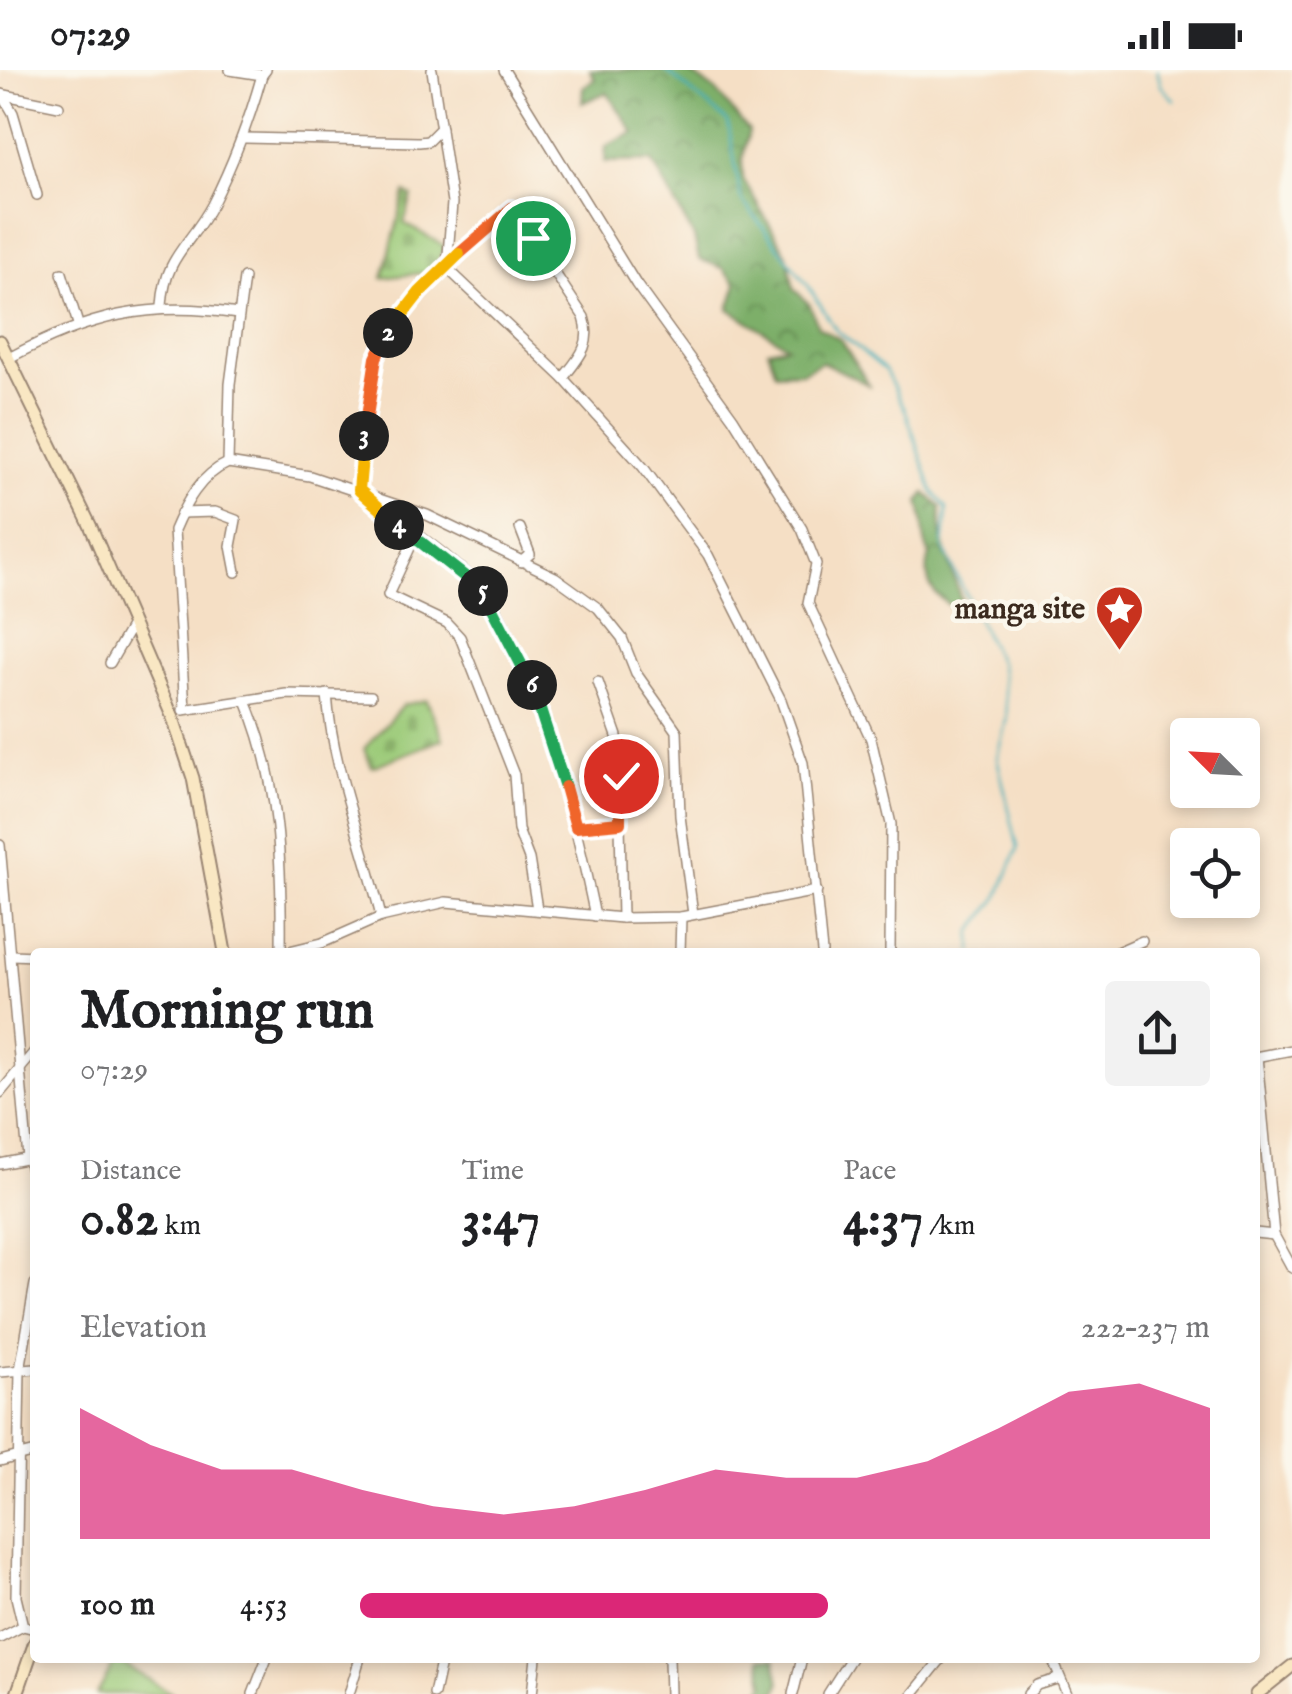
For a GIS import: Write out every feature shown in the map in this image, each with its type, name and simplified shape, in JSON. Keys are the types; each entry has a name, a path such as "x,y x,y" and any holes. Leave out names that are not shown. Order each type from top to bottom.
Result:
{"main road":[{"path":"0,342 90,524 173,718 193,778 224,948"},
{"path":"18,1694 30,1657"},
{"path":"1257,1694 1292,1666"}],"street":[{"path":"162,306 164,276 203,222 244,138 264,72 230,70"},
{"path":"432,70 452,203 447,268"},
{"path":"504,70 636,284 733,418 802,529 816,564 808,603 870,739 891,824 890,948"},
{"path":"1,94 59,106"},
{"path":"1,94 12,113 36,195"},
{"path":"244,138 419,142 428,141 441,128"},
{"path":"359,490 379,348 402,311 512,208 584,317 589,332 586,347 562,378"},
{"path":"447,268 562,378 686,520 758,654 803,763 822,948"},
{"path":"62,273 78,324"},
{"path":"228,463 244,278"},
{"path":"8,358 78,324 162,306 238,314"},
{"path":"185,709 174,530 200,484 228,463 310,476 427,515 555,576 598,608 622,638 636,673 677,731 680,816 693,914"},
{"path":"359,490 486,594 504,625 542,707 576,827 595,916"},
{"path":"181,513 216,512 236,520 231,546 236,572"},
{"path":"520,528 530,554 521,562"},
{"path":"414,537 388,596 447,624 460,637 514,776 518,830 529,859 537,909"},
{"path":"110,663 132,625"},
{"path":"598,682 617,736 622,918"},
{"path":"173,718 185,709 246,701 326,694 372,696"},
{"path":"326,694 330,734 365,846 381,917"},
{"path":"246,701 273,792 281,856 283,948"},
{"path":"576,827 620,823"},
{"path":"0,845 30,1139"},
{"path":"300,948 322,943 381,917 446,902 622,918 681,916 817,891"},
{"path":"680,948 681,916"},
{"path":"1126,948 1142,941"},
{"path":"12,955 30,956"},
{"path":"1260,1056 1292,1050"},
{"path":"0,1093 30,1056"},
{"path":"1260,1097 1274,1236 1292,1268"},
{"path":"0,1164 30,1158"},
{"path":"1260,1234 1274,1236"},
{"path":"22,1626 16,1597 17,1456 20,1370 30,1313"},
{"path":"0,1372 30,1369"},
{"path":"0,1461 30,1453"},
{"path":"0,1638 22,1626 30,1628"},
{"path":"253,1694 265,1663"},
{"path":"352,1694 359,1663"},
{"path":"434,1694 441,1663"},
{"path":"532,1694 535,1663"},
{"path":"669,1663 670,1694"},
{"path":"793,1694 801,1663"},
{"path":"828,1694 849,1663"},
{"path":"912,1694 938,1663"},
{"path":"1054,1663 1067,1694"},
{"path":"1028,1694 1037,1686 1060,1678"}],"green space":[{"path":"590,70 686,70 716,91 749,131 742,162 743,179 787,255 794,289 810,305 818,327 841,340 869,385 822,362 803,372 776,373 768,350 787,346 729,309 737,284 723,268 699,259 694,237 652,161 605,162 606,146 634,133 607,92 582,103 583,87 595,79"},
{"path":"405,193 412,196 404,223 446,247 430,272 383,278"},
{"path":"925,493 941,507 942,536 964,615 940,598 930,584 930,555 919,502"},
{"path":"427,700 443,739 372,767 364,749 403,705"},
{"path":"114,1663 121,1663 173,1694 97,1694"},
{"path":"761,1663 776,1663 780,1683 776,1694 758,1694 764,1684"}],"waterway":[{"path":"665,70 728,122 741,199 809,287 836,330 885,370 906,412 933,492 947,508 943,547 1000,665 1007,717 997,758 1018,848 999,896 972,932 972,948"},
{"path":"1157,70 1161,86 1175,101"}],"place":[{"name":"manga site","path":"1120,652"}],"route":[{"path":"533,238 512,208 402,311 376,358 359,490 486,594 542,707 576,827 620,823 621,776"}]}
